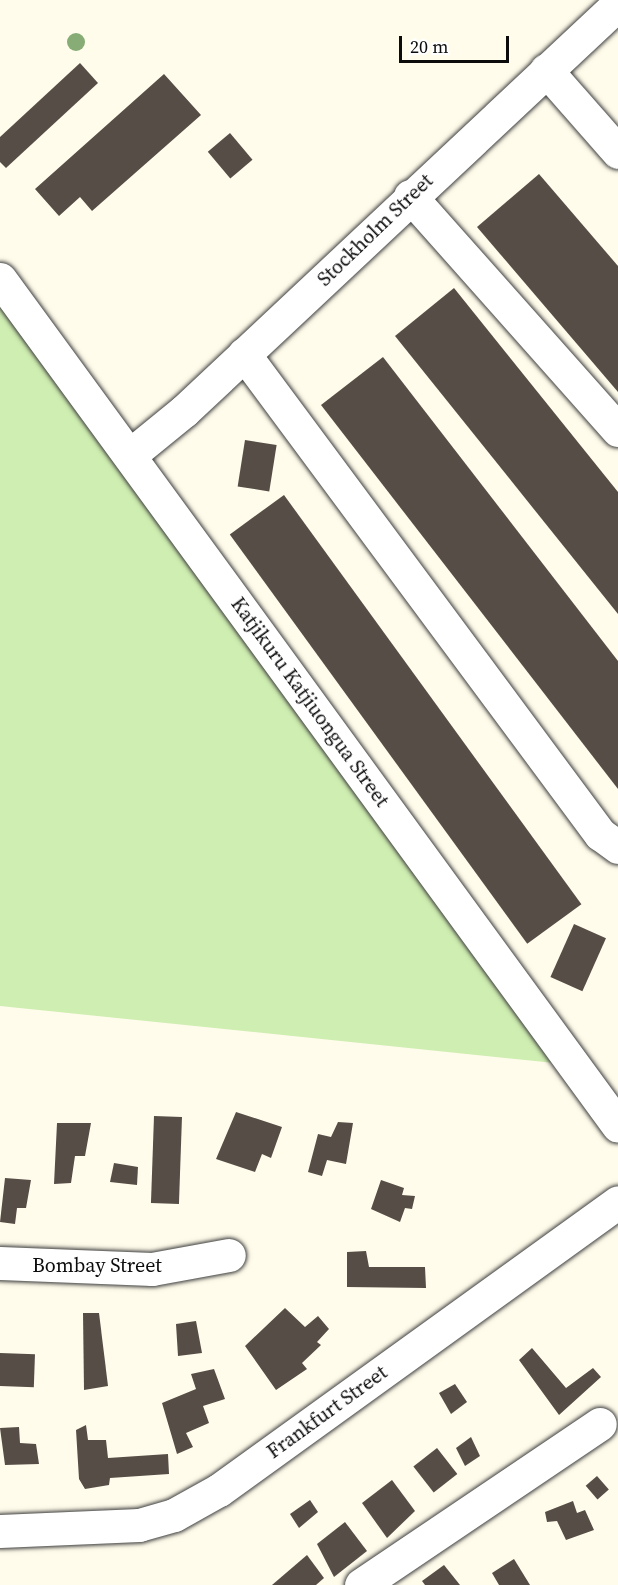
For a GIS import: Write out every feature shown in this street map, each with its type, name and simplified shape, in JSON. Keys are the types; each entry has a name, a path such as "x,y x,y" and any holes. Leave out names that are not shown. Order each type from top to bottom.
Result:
{"street":[{"name":"Stockholm Street","path":"130,455 244,354 410,196 618,4"},
{"path":"546,70 618,152"},
{"path":"410,196 618,430"},
{"name":"Katjikuru Katjiuongua Street","path":"0,279 618,1126"},
{"path":"244,354 600,834 618,847"},
{"name":"Frankfurt Street","path":"0,1531 139,1525 174,1515 219,1490 618,1202"},
{"name":"Bombay Street","path":"0,1263 152,1269 229,1255"},
{"path":"361,1585 600,1424"}],"green space":[{"path":"0,279 574,1065 0,1006"}],"building":[{"path":"80,63 98,83 6,168 0,162 0,137"},
{"path":"164,74 201,115 92,211 80,197 59,216 35,189"},
{"path":"230,133 252,160 230,178 208,152"},
{"path":"539,174 618,266 618,392 477,227"},
{"path":"454,288 618,492 618,614 395,336"},
{"path":"383,357 618,661 618,789 321,405"},
{"path":"245,440 277,445 269,491 238,486"},
{"path":"284,495 581,904 527,944 230,534"},
{"path":"574,924 606,938 582,991 550,977"},
{"path":"236,1112 282,1127 271,1158 262,1154 255,1172 216,1159"},
{"path":"154,1116 182,1117 179,1204 151,1203"},
{"path":"338,1122 353,1123 346,1164 327,1160 322,1176 308,1172 318,1134 331,1137"},
{"path":"57,1123 91,1123 85,1156 75,1156 71,1183 54,1184"},
{"path":"114,1163 138,1167 137,1185 110,1182"},
{"path":"5,1178 31,1180 26,1208 17,1208 15,1224 0,1222"},
{"path":"381,1180 404,1188 402,1195 415,1196 412,1209 405,1208 400,1222 371,1209"},
{"path":"366,1251 369,1267 425,1267 426,1288 347,1287 347,1252"},
{"path":"285,1308 305,1327 318,1316 329,1329 317,1342 321,1345 302,1363 307,1369 276,1390 245,1346"},
{"path":"83,1313 99,1313 108,1386 84,1390"},
{"path":"196,1321 202,1353 178,1356 176,1324"},
{"path":"532,1348 566,1388 593,1368 601,1377 559,1415 519,1360"},
{"path":"0,1353 35,1354 34,1387 0,1386"},
{"path":"214,1369 225,1399 203,1406 209,1423 186,1433 193,1447 177,1454 162,1403 196,1389 191,1374"},
{"path":"455,1384 467,1402 451,1414 439,1393"},
{"path":"86,1425 88,1440 106,1440 108,1458 168,1454 169,1474 110,1478 109,1485 85,1489 79,1479 76,1430"},
{"path":"19,1427 20,1443 36,1444 39,1464 5,1465 0,1428"},
{"path":"471,1437 480,1456 465,1466 456,1448"},
{"path":"437,1448 457,1474 434,1492 413,1466"},
{"path":"597,1476 609,1490 597,1499 586,1486"},
{"path":"392,1480 415,1511 387,1538 362,1503"},
{"path":"310,1500 318,1512 299,1528 290,1514"},
{"path":"573,1501 577,1513 585,1510 594,1530 566,1540 557,1521 547,1522 545,1512"},
{"path":"345,1522 367,1551 334,1577 317,1544"},
{"path":"307,1555 324,1578 316,1585 272,1585"},
{"path":"514,1559 530,1585 499,1585 492,1573"},
{"path":"444,1565 460,1585 425,1585 422,1581"}]}
